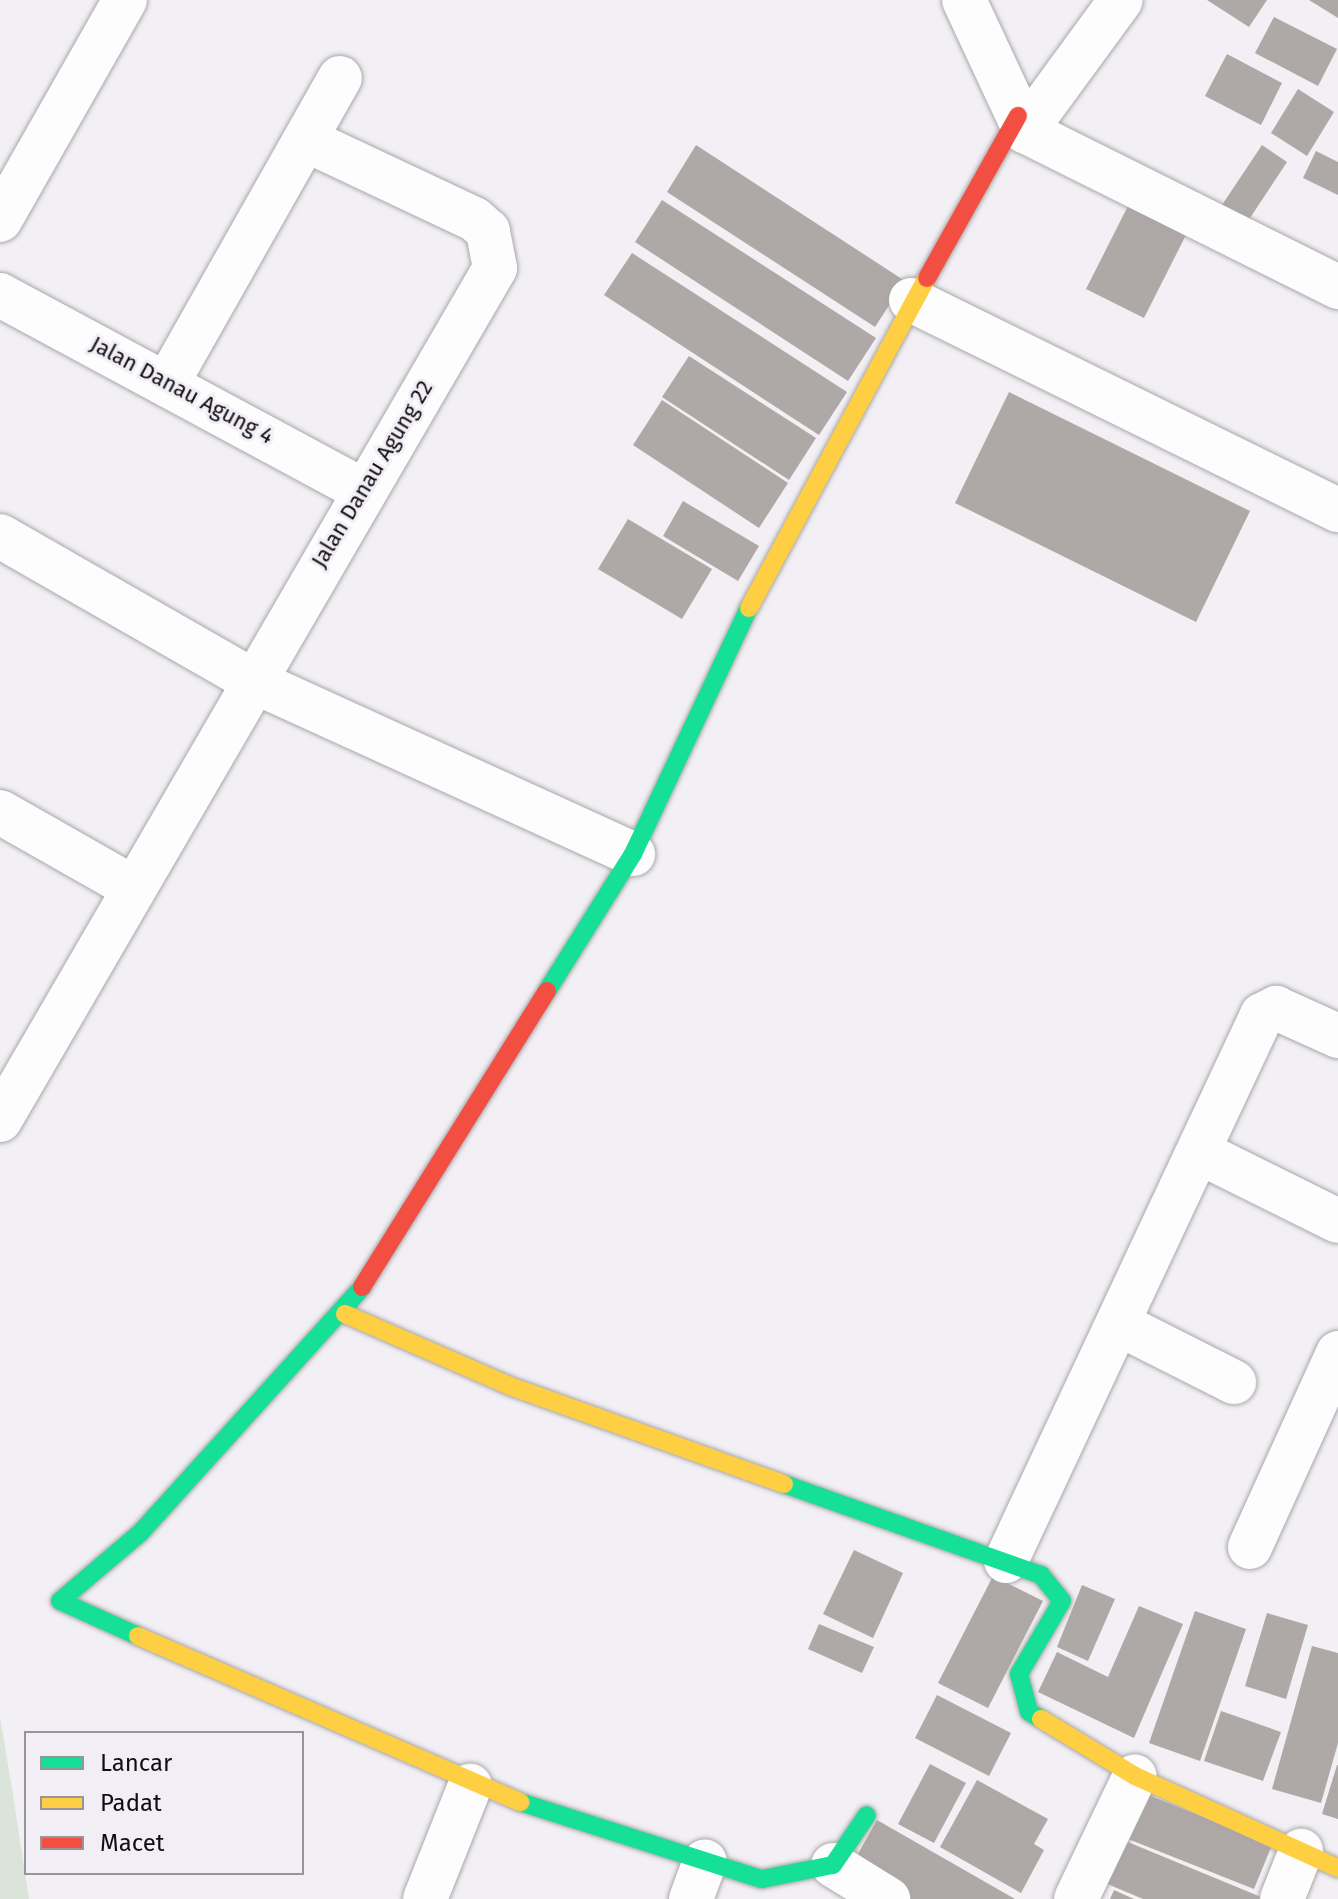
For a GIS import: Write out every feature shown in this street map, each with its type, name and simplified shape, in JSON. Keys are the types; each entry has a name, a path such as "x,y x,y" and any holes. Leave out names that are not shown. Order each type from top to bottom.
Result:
{"street":[{"path":"0,220 125,0"},
{"path":"964,0 1022,124 1335,279"},
{"path":"888,1899 833,1865 762,1879 698,1880 470,1786 60,1601 141,1532 345,1314 633,854 786,528 911,300 1022,124 1121,0"},
{"path":"169,380 310,142 340,78"},
{"name":"Jalan Danau Agung 22","path":"0,1120 361,489 486,287 495,247 474,219 310,142"},
{"name":"Jalan Danau Agung 4","path":"0,295 169,380 361,489"},
{"path":"911,300 1338,510"},
{"path":"0,536 251,680 633,854"},
{"path":"0,812 132,887"},
{"path":"1006,1561 1262,1015 1276,1008 1338,1036"},
{"path":"1199,1152 1338,1221"},
{"path":"345,1314 510,1386 1006,1561 1050,1581 1062,1601 1019,1674 1020,1699 1135,1776 1320,1860 1282,1899"},
{"path":"1119,1324 1234,1382"},
{"path":"1250,1547 1338,1353"},
{"path":"1076,1899 1135,1776"},
{"path":"425,1899 470,1786"},
{"path":"833,1865 867,1815"}],"shaded area":[{"path":"0,1717 29,1899 0,1899"}],"building":[{"path":"1207,0 1267,0 1249,27"},
{"path":"1309,0 1338,0 1338,18"},
{"path":"1274,17 1337,49 1318,86 1255,53"},
{"path":"1227,54 1282,83 1261,125 1205,96"},
{"path":"1298,89 1334,112 1307,156 1271,133"},
{"path":"696,145 905,281 875,327 667,192"},
{"path":"1262,145 1287,162 1244,227 1218,211"},
{"path":"1316,151 1338,162 1338,195 1303,178"},
{"path":"662,200 876,338 848,381 635,242"},
{"path":"1131,200 1189,229 1144,318 1086,289"},
{"path":"632,253 847,392 819,435 604,295"},
{"path":"689,356 816,438 789,480 662,397"},
{"path":"1009,392 1250,511 1196,622 955,503"},
{"path":"662,400 788,483 759,528 633,445"},
{"path":"683,501 759,546 738,581 663,536"},
{"path":"628,519 712,569 682,619 598,569"},
{"path":"854,1550 903,1573 873,1638 823,1614"},
{"path":"993,1576 1043,1601 988,1708 938,1683"},
{"path":"1082,1585 1115,1599 1088,1661 1057,1647"},
{"path":"1139,1606 1183,1624 1134,1738 1038,1692 1057,1652 1108,1677"},
{"path":"1195,1611 1246,1629 1200,1761 1149,1743"},
{"path":"1267,1613 1308,1625 1286,1699 1245,1686"},
{"path":"819,1624 874,1647 862,1673 808,1649"},
{"path":"1312,1646 1338,1653 1338,1743 1321,1803 1272,1789"},
{"path":"937,1695 1011,1733 989,1776 915,1738"},
{"path":"1221,1711 1281,1732 1263,1781 1204,1761"},
{"path":"930,1764 966,1783 934,1843 898,1824"},
{"path":"1338,1765 1338,1819 1322,1814"},
{"path":"977,1780 1048,1819 1034,1844 1044,1850 1021,1893 940,1847"},
{"path":"1146,1794 1272,1845 1254,1889 1128,1839"},
{"path":"877,1820 1015,1899 908,1899 851,1866"},
{"path":"1123,1840 1261,1897 1143,1899 1105,1883"},
{"path":"1114,1890 1134,1899 1110,1899"}],"traffic: fast":[{"path":"547,991 633,854 749,608"},
{"path":"138,1636 60,1601 141,1532 362,1287"},
{"path":"784,1484 1041,1575 1062,1601 1019,1674 1029,1712 1041,1719"},
{"path":"520,1802 762,1879 833,1865 867,1815"}],"traffic: slow":[{"path":"749,608 927,278"},
{"path":"345,1314 510,1386 784,1484"},
{"path":"138,1636 520,1802"},
{"path":"1041,1719 1135,1776 1338,1868"}],"traffic: jam":[{"path":"927,278 1018,116"},
{"path":"362,1287 547,991"}]}
